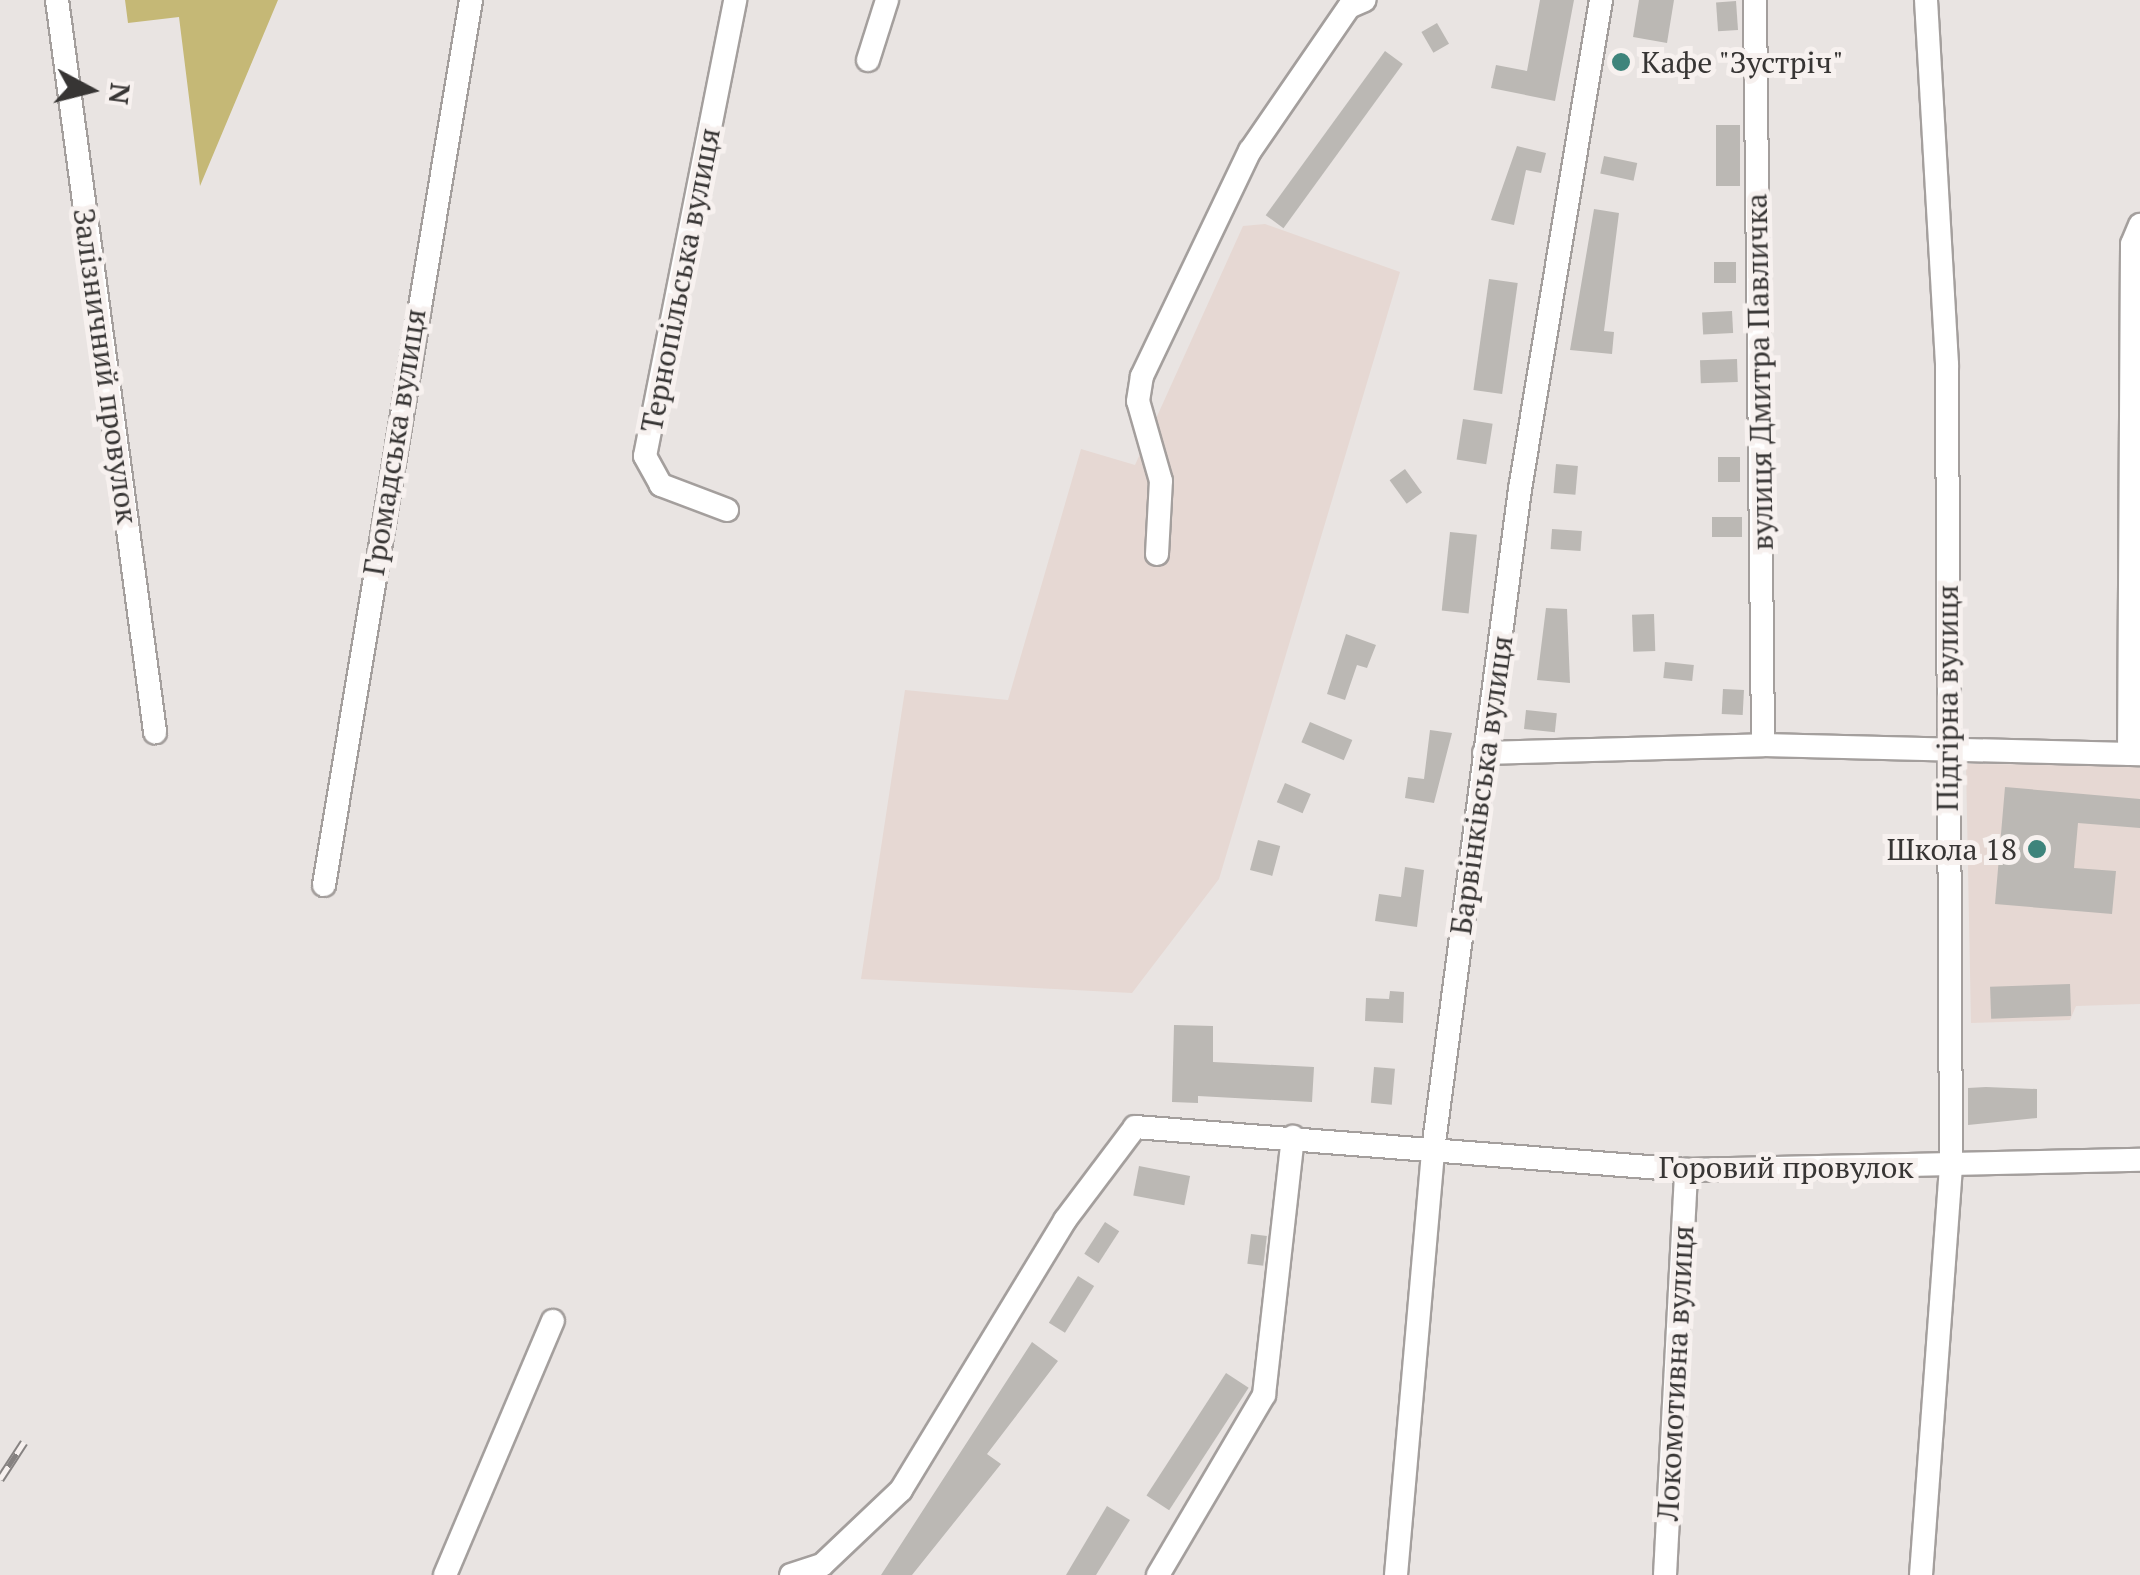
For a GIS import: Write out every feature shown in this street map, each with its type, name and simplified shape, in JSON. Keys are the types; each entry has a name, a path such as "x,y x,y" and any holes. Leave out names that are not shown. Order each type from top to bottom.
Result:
{"street":[{"name":"Залізничний провулок","path":"56,0 155,732"},
{"name":"Громадська вулиця","path":"324,886 471,0"},
{"name":"Тернопільська вулиця","path":"728,510 660,484 646,456 735,0"},
{"path":"868,60 887,0"},
{"name":"Барвінківська вулиця","path":"1396,1575 1433,1150 1484,754 1601,0"},
{"name":"вулиця Дмитра Павличка","path":"1755,0 1763,745"},
{"name":"Підгірна вулиця","path":"1921,1575 1951,1166 1948,364 1926,0"},
{"path":"1157,554 1161,481 1138,402 1142,376 1250,150 1351,2"},
{"path":"1484,754 1763,745 2134,754 2132,244 2140,224"},
{"name":"Горовий провулок","path":"792,1575 822,1565 900,1490 1066,1220 1135,1127 1686,1170 2140,1160"},
{"path":"1158,1575 1268,1381 1293,1137"},
{"name":"Локомотивна вулиця","path":"1665,1575 1686,1170"},
{"path":"445,1575 553,1320"}],"shaded area":[{"path":"125,0 278,0 200,186 179,17 128,23"},
{"path":"1265,224 1400,272 1219,879 1132,993 861,979 905,690 1008,700 1081,449 1135,465 1243,226"},
{"path":"1966,764 2140,765 2140,1004 2076,1006 2070,1020 1971,1023"}],"building":[{"path":"1540,0 1574,0 1555,101 1491,88 1496,65 1527,71"},
{"path":"1639,0 1674,0 1667,43 1633,37"},
{"path":"1736,1 1738,30 1718,31 1716,2"},
{"path":"1437,23 1449,44 1433,53 1421,32"},
{"path":"1385,51 1403,64 1283,228 1266,215"},
{"path":"1716,125 1740,125 1740,186 1716,186"},
{"path":"1517,146 1546,153 1541,173 1526,170 1514,225 1491,220"},
{"path":"1604,156 1637,163 1634,181 1600,174"},
{"path":"1594,209 1619,213 1604,331 1614,332 1612,354 1570,350"},
{"path":"1714,262 1736,262 1736,283 1714,283"},
{"path":"1489,279 1518,283 1502,394 1473,390"},
{"path":"1732,311 1733,333 1703,335 1702,313"},
{"path":"1737,359 1738,382 1701,383 1700,360"},
{"path":"1463,419 1493,424 1486,464 1457,459"},
{"path":"1718,457 1740,457 1740,482 1718,482"},
{"path":"1556,464 1578,466 1575,495 1553,493"},
{"path":"1405,469 1422,492 1407,504 1390,480"},
{"path":"1712,517 1742,517 1742,537 1712,537"},
{"path":"1552,529 1582,531 1581,551 1551,549"},
{"path":"1450,532 1477,535 1469,613 1442,611"},
{"path":"1546,608 1567,609 1570,683 1537,680"},
{"path":"1654,614 1655,651 1633,652 1632,615"},
{"path":"1346,634 1376,645 1367,668 1357,665 1345,700 1327,694"},
{"path":"1665,662 1694,665 1692,681 1663,678"},
{"path":"1723,689 1744,690 1743,715 1722,714"},
{"path":"1526,710 1557,713 1555,732 1524,729"},
{"path":"1310,722 1352,740 1344,760 1301,742"},
{"path":"1430,730 1452,733 1434,803 1405,798 1408,777 1424,779"},
{"path":"1285,783 1311,794 1303,813 1277,802"},
{"name":"Школа 18","path":"2005,787 2140,799 2140,828 2078,823 2074,868 2116,871 2112,914 1995,904"},
{"path":"1258,840 1280,846 1272,876 1250,870"},
{"path":"1405,867 1424,870 1417,927 1375,921 1379,894 1401,897"},
{"path":"2070,984 2071,1016 1991,1019 1990,987"},
{"path":"1390,991 1404,992 1403,1023 1365,1021 1366,998 1389,999"},
{"path":"1174,1025 1213,1026 1213,1062 1314,1067 1312,1102 1198,1096 1198,1103 1172,1102"},
{"path":"1374,1067 1395,1069 1392,1105 1371,1103"},
{"path":"1968,1088 2037,1089 2037,1118 1968,1125"},
{"path":"1139,1166 1190,1176 1184,1205 1133,1195"},
{"path":"1105,1222 1119,1231 1099,1263 1084,1254"},
{"path":"1251,1234 1267,1236 1263,1266 1247,1264"},
{"path":"1078,1276 1094,1286 1065,1333 1049,1323"},
{"path":"1032,1342 1058,1361 987,1454 1001,1464 912,1575 881,1575"},
{"path":"1226,1373 1249,1388 1169,1510 1146,1495"},
{"path":"1107,1506 1130,1520 1096,1575 1066,1575"}],"railway":[{"path":"0,1479 24,1442"}],"place":[{"name":"Кафе \"Зустріч\"","path":"1621,62"},
{"name":"Школа 18","path":"2037,849"}]}
